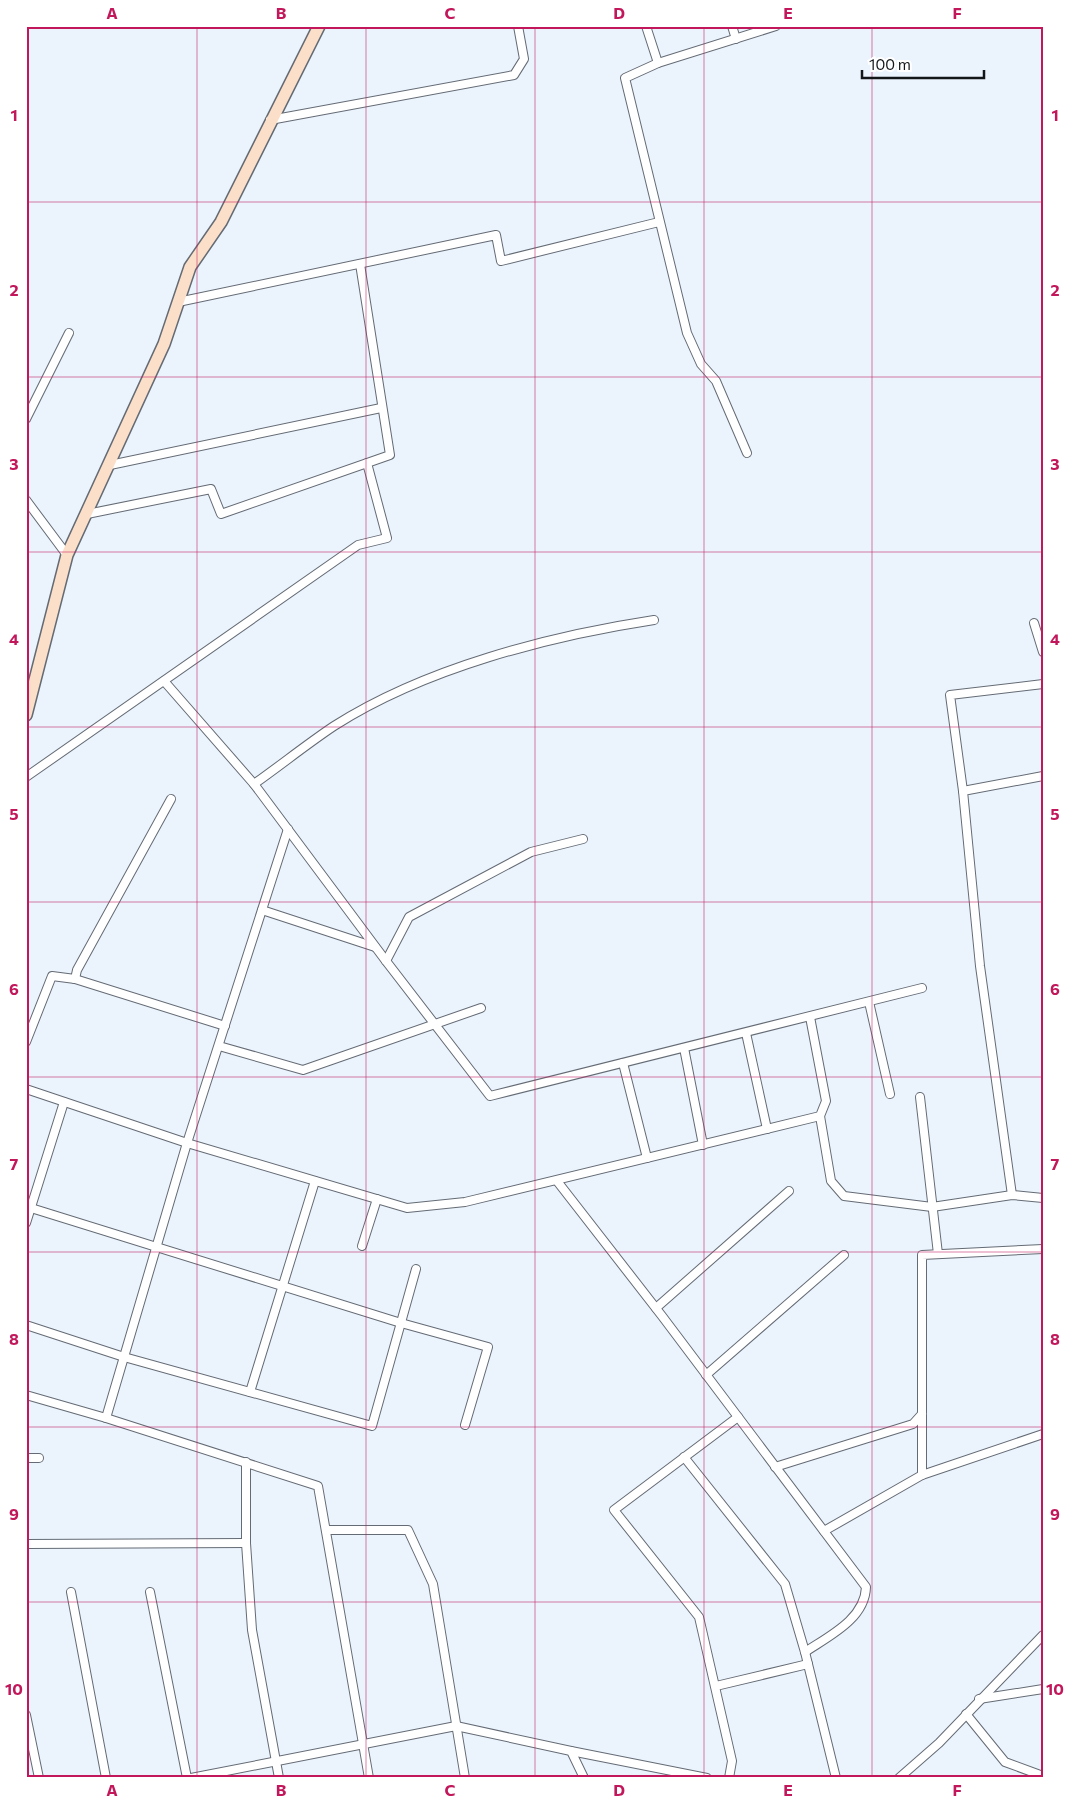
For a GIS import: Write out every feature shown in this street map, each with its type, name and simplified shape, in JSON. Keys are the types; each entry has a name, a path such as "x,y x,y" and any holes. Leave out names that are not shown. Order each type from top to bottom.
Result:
{"street":[{"path":"26,715 67,555 164,344 190,267 220,222 319,26"},
{"path":"270,120 514,75 524,59 518,26"},
{"path":"646,26 658,63"},
{"path":"732,26 736,38"},
{"path":"747,453 716,382 701,364 687,333 625,78 658,63 776,26"},
{"path":"178,302 496,235 501,261 659,222"},
{"path":"87,514 211,489 221,514 390,455 381,408 360,264"},
{"path":"26,419 69,333"},
{"path":"110,465 381,408"},
{"path":"26,777 358,545 387,538 367,463"},
{"path":"26,500 67,555"},
{"path":"254,784 335,726 384,699 458,667 593,630 654,620"},
{"path":"1034,623 1043,652"},
{"path":"164,681 254,784 386,961 490,1096 922,988"},
{"path":"1012,1195 980,966 963,790 950,695 1043,684"},
{"path":"963,790 1043,776"},
{"path":"75,979 77,970 171,799"},
{"path":"106,1418 187,1143 288,830"},
{"path":"386,961 409,917 531,852 583,839"},
{"path":"262,910 375,946"},
{"path":"26,1042 52,976 75,979 225,1026"},
{"path":"869,1002 890,1094"},
{"path":"219,1046 303,1070 482,1008"},
{"path":"810,1017 826,1101 820,1116 831,1181 844,1196 932,1207 1012,1195 1043,1198"},
{"path":"746,1032 767,1129"},
{"path":"684,1048 703,1145"},
{"path":"624,1063 647,1158"},
{"path":"26,1089 187,1143 407,1208 456,1203 557,1181 820,1116"},
{"path":"920,1097 938,1254"},
{"path":"26,1223 64,1102"},
{"path":"250,1392 316,1181"},
{"path":"557,1181 656,1308 866,1586 865,1600 847,1624 805,1652"},
{"path":"656,1308 789,1191"},
{"path":"362,1246 377,1199"},
{"path":"31,1208 156,1249 401,1323 488,1347 465,1425"},
{"path":"922,1475 922,1255 1043,1248"},
{"path":"706,1374 844,1255"},
{"path":"26,1325 124,1357 372,1426 416,1269"},
{"path":"26,1395 106,1418 318,1486 369,1778"},
{"path":"775,1466 913,1424 922,1414"},
{"path":"730,1778 732,1761 699,1617 614,1510 738,1417"},
{"path":"824,1531 922,1475 1043,1434"},
{"path":"684,1457 785,1584 805,1652 836,1778"},
{"path":"26,1458 39,1458"},
{"path":"246,1462 246,1543 252,1630 279,1778"},
{"path":"326,1530 408,1530 433,1584 465,1778"},
{"path":"26,1544 246,1543"},
{"path":"71,1592 106,1778"},
{"path":"150,1592 187,1778"},
{"path":"899,1778 939,1743 1043,1635"},
{"path":"716,1686 808,1664"},
{"path":"980,1699 1043,1689"},
{"path":"966,1714 1005,1762 1043,1776"},
{"path":"26,1715 39,1778"},
{"path":"191,1778 456,1726 707,1778"},
{"path":"571,1751 584,1778"},
{"path":"578,1778 580,1769"}]}
